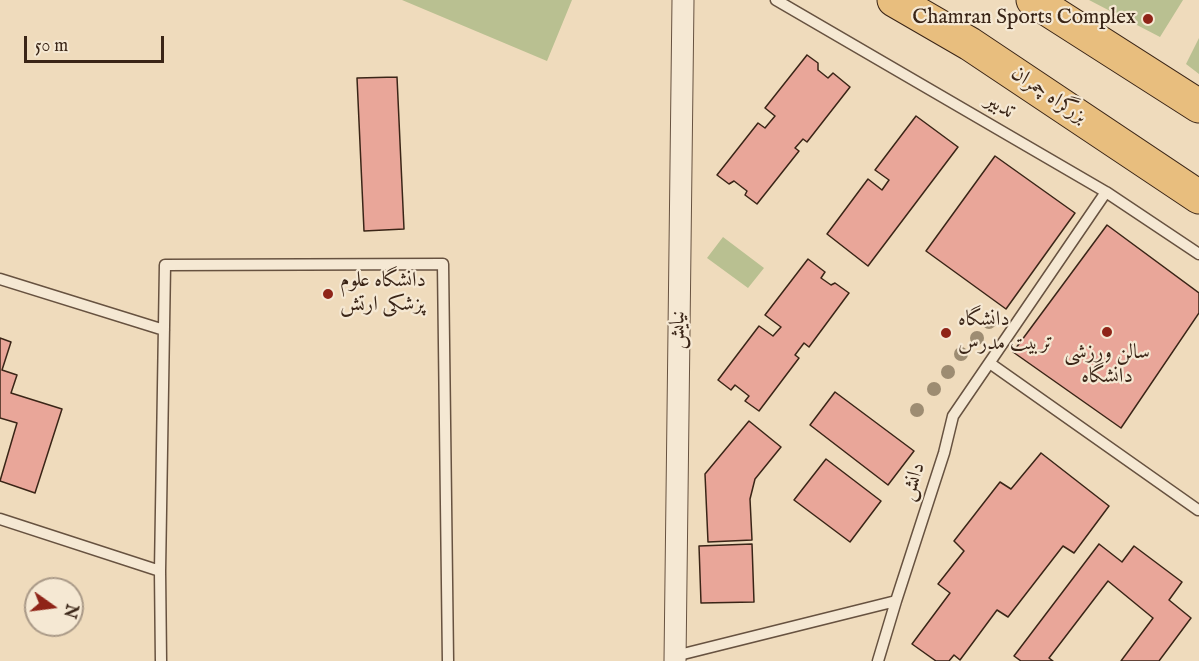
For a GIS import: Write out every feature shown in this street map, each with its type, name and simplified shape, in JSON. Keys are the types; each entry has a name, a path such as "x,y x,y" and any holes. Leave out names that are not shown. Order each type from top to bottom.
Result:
{"highway":[{"name":"بزرگراه چمران","path":"894,0 970,44 1199,197"},
{"path":"1033,0 1199,106"}],"street":[{"name":"نیایش","path":"675,659 683,0"}],"lane":[{"name":"تدبیر","path":"776,0 1106,192 1199,254"},
{"name":"دانش","path":"878,661 944,453 953,416 991,364 1106,192"},
{"path":"161,661 160,571 165,266 443,264 448,661"},
{"path":"0,279 164,330"},
{"path":"991,364 1198,510"},
{"path":"0,519 160,571"},
{"path":"675,659 896,601"}],"green space":[{"path":"402,0 572,0 547,61"},
{"name":"Chamran Sports Complex","path":"1089,0 1183,0 1160,37"},
{"path":"1199,38 1199,74 1186,64"},
{"path":"723,237 764,268 748,288 707,258"}],"building":[{"path":"807,55 818,63 818,70 828,78 833,73 850,87 807,142 803,139 795,148 799,151 757,204 745,195 747,191 734,181 729,184 717,175 758,123 765,128 775,116 765,108"},
{"path":"397,77 404,229 364,231 357,78"},
{"path":"916,116 958,147 868,266 827,234 868,179 882,190 889,180 875,170"},
{"path":"995,156 1075,213 1006,309 926,251"},
{"name":"سالن ورزشی دانشگاه","path":"1107,225 1199,293 1199,313 1121,428 1013,352"},
{"path":"808,259 825,272 821,278 831,285 835,283 849,293 809,347 804,343 795,355 799,358 759,411 745,401 749,396 735,385 731,390 718,380 759,326 773,336 781,327 765,315"},
{"path":"0,338 11,342 2,370 17,375 11,393 62,409 35,493 0,481 17,423 0,418"},
{"path":"835,392 914,451 888,485 810,425"},
{"path":"749,421 781,447 755,479 750,499 752,540 708,542 705,474"},
{"path":"1041,453 1109,506 1074,553 1063,546 1008,617 997,610 960,660 954,655 949,661 936,661 912,644 950,593 938,584 964,551 954,541 1000,482 1011,489"},
{"path":"826,459 881,501 850,542 794,500"},
{"path":"752,544 754,602 701,603 699,546"},
{"path":"1099,544 1122,562 1134,546 1182,582 1169,600 1191,618 1159,661 1121,661 1153,618 1108,581 1049,658 1053,661 1021,661 1014,656"}],"place":[{"name":"Chamran Sports Complex","path":"1148,19"},
{"name":"دانشگاه علوم پزشکی ارتش","path":"328,294"},
{"name":"سالن ورزشی دانشگاه","path":"1107,332"},
{"name":"دانشگاه تربیت مدرس","path":"946,333"}]}
